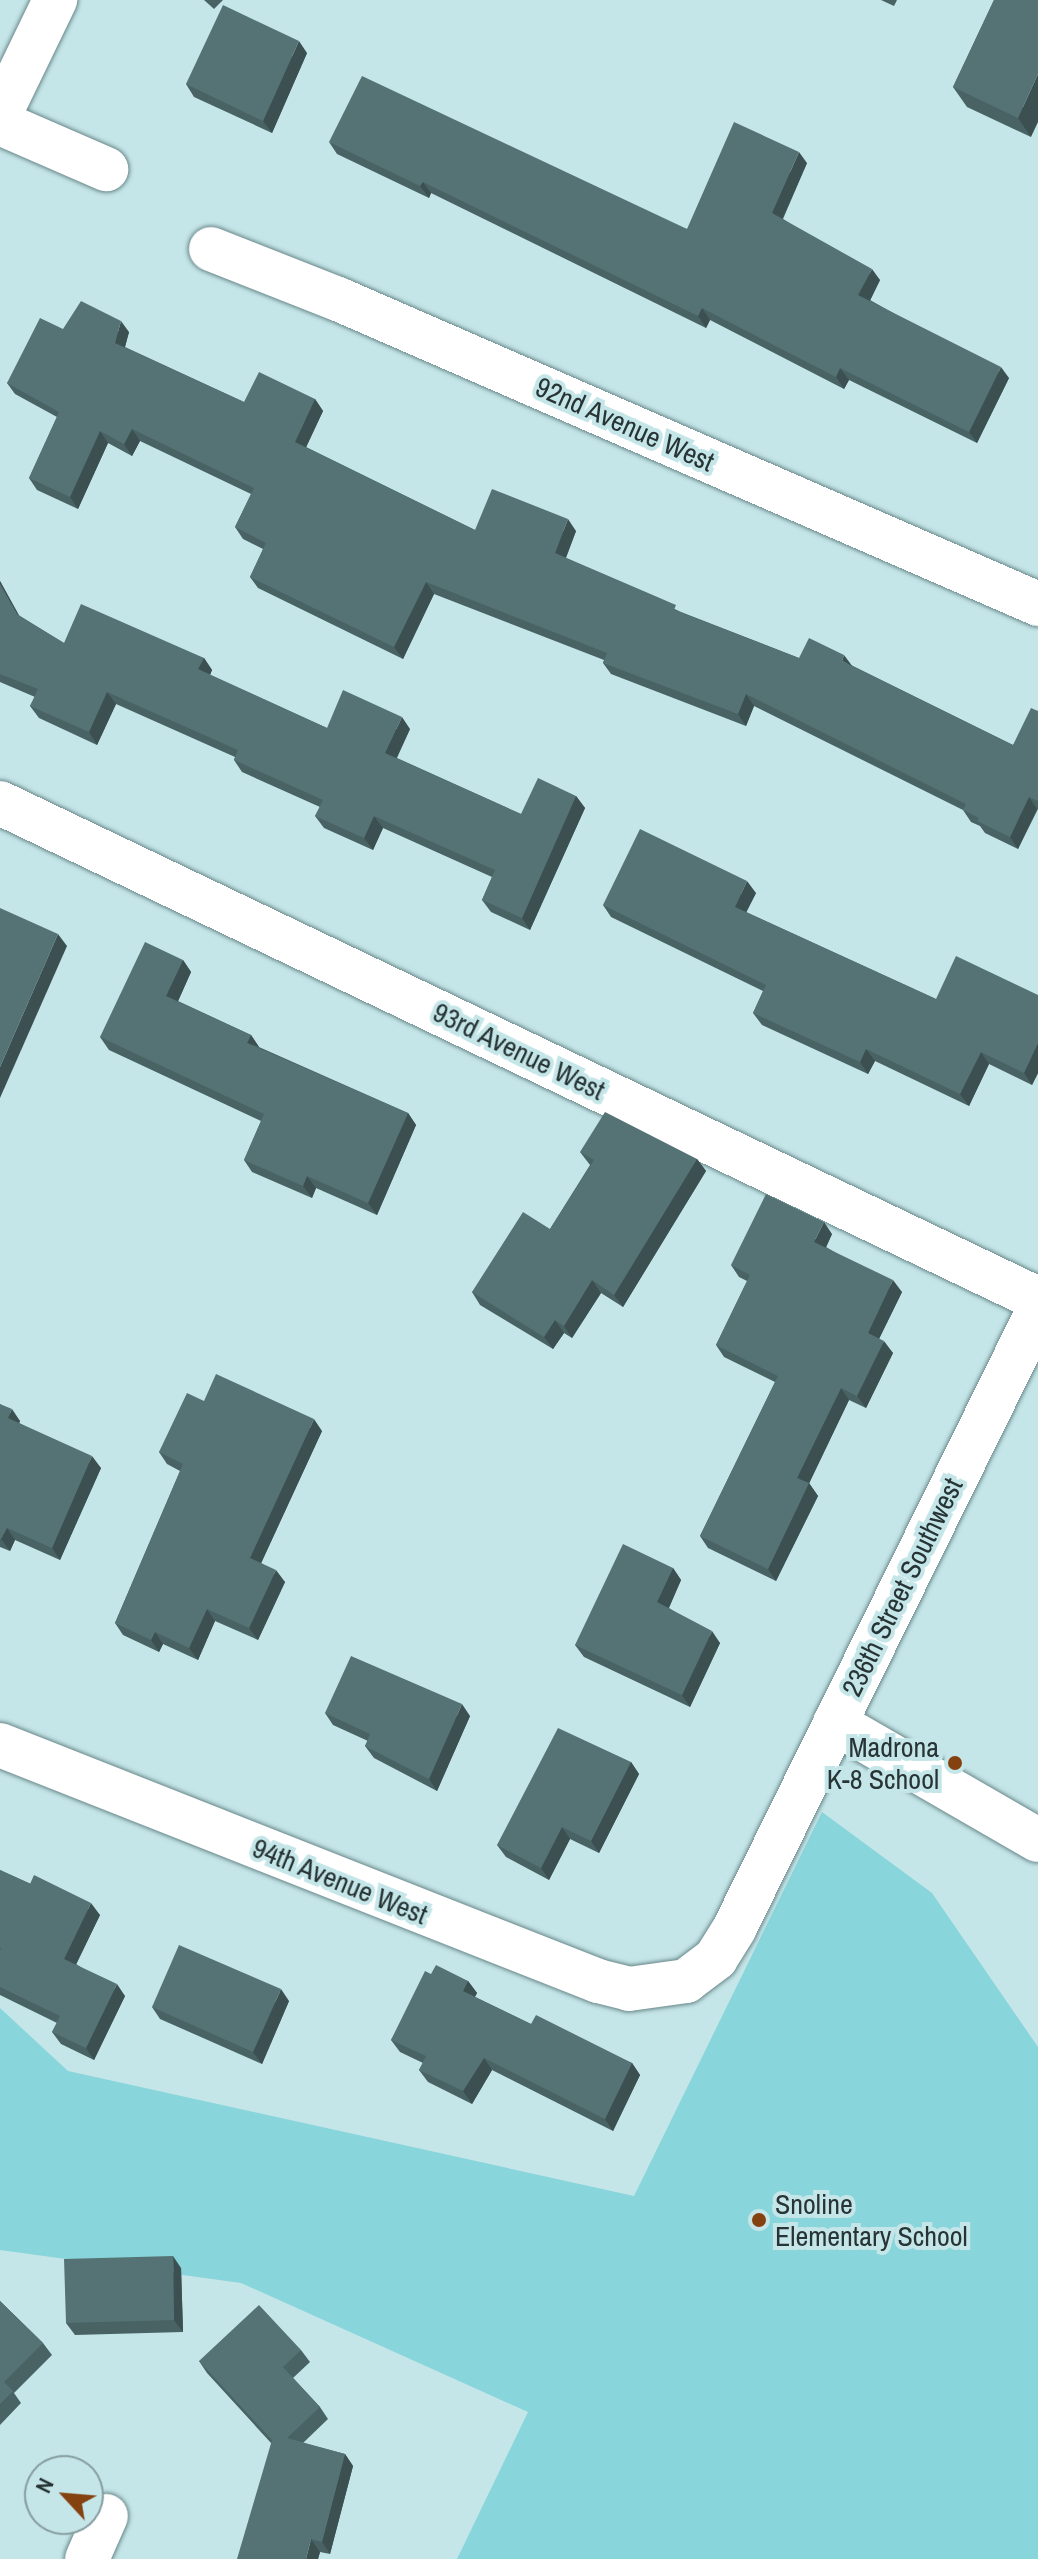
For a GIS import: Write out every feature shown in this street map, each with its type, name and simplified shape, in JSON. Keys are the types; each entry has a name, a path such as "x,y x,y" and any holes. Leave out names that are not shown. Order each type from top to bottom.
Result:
{"street":[{"path":"0,114 55,0"},
{"path":"0,123 106,169"},
{"name":"92nd Avenue West","path":"211,249 338,299 1038,604"},
{"name":"93rd Avenue West","path":"0,803 1038,1299"},
{"name":"236th Street Southwest","path":"686,1981 716,1958 735,1927 1038,1311"},
{"path":"835,1723 1038,1840"},
{"name":"94th Avenue West","path":"0,1745 598,1981 629,1989 686,1981"},
{"path":"87,2559 106,2516"}],"shaded area":[{"path":"822,1812 932,1893 1038,2047 1038,2559 457,2559 528,2412 241,2283 0,2250 0,2008 68,2071 634,2196"}],"building":[{"path":"994,0 1038,0 1038,74 1018,118 953,87"},
{"path":"223,5 299,41 263,121 186,84"},
{"path":"362,76 687,229 734,122 799,152 772,213 872,269 858,295 1001,367 969,432 840,368 836,377 702,308 698,316 423,182 420,186 329,142"},
{"path":"81,301 121,321 115,343 244,402 259,372 315,399 295,442 475,530 492,489 568,519 555,553 676,605 674,610 799,658 809,638 844,655 842,661 1013,745 1031,708 1038,711 1038,801 1029,797 1010,837 977,821 979,818 963,810 966,804 746,694 738,714 603,663 607,653 426,582 394,647 250,577 266,543 235,527 254,488 132,429 124,444 100,431 70,497 29,478 59,412 7,383 40,318 63,329"},
{"path":"0,584 17,614 64,643 81,604 204,658 198,669 327,728 343,690 402,717 385,753 521,814 538,778 576,796 522,918 482,900 495,870 374,816 364,838 315,816 323,800 234,760 238,750 107,692 89,732 30,706 38,689 0,674"},
{"path":"640,829 747,881 735,907 936,999 956,956 1038,995 1038,1043 1024,1073 981,1052 960,1094 866,1049 860,1062 753,1013 766,985 603,905"},
{"path":"0,908 58,934 0,1067"},
{"path":"145,942 183,960 166,996 251,1035 247,1043 408,1113 368,1203 307,1176 303,1186 244,1160 264,1114 100,1037"},
{"path":"605,1112 697,1159 614,1295 592,1280 564,1326 555,1320 544,1337 472,1292 523,1212 550,1229 594,1160 580,1152"},
{"path":"766,1194 824,1222 814,1242 893,1280 868,1333 884,1341 857,1396 841,1388 797,1478 809,1483 768,1569 700,1536 778,1376 716,1345 750,1275 731,1265"},
{"path":"216,1374 314,1419 250,1558 276,1570 249,1628 207,1609 189,1648 155,1632 151,1640 115,1623 183,1464 159,1452 187,1393 204,1401"},
{"path":"0,1404 12,1409 8,1418 92,1456 52,1548 7,1528 0,1539"},
{"path":"623,1544 673,1568 657,1602 712,1631 682,1695 575,1645"},
{"path":"351,1656 462,1704 429,1779 365,1746 370,1734 325,1713"},
{"path":"558,1728 631,1762 591,1841 562,1827 541,1868 497,1845"},
{"path":"0,1870 30,1884 34,1875 91,1903 64,1959 117,1984 86,2048 52,2032 60,2016 0,1987"},
{"path":"179,1945 281,1989 253,2052 152,2007"},
{"path":"436,1965 468,1981 463,1991 531,2024 536,2015 632,2063 605,2119 484,2058 463,2091 419,2070 426,2056 391,2040 425,1971 431,1974"},
{"path":"173,2256 174,2320 66,2323 64,2259"},
{"path":"0,2301 43,2343 4,2382 13,2391 0,2404"},
{"path":"259,2305 301,2350 283,2367 320,2407 287,2438 345,2454 322,2542 311,2539 306,2559 237,2559 272,2440 199,2361"}],"place":[{"name":"Madrona K-8 School","path":"955,1763"},
{"name":"Snoline Elementary School","path":"759,2220"}]}
